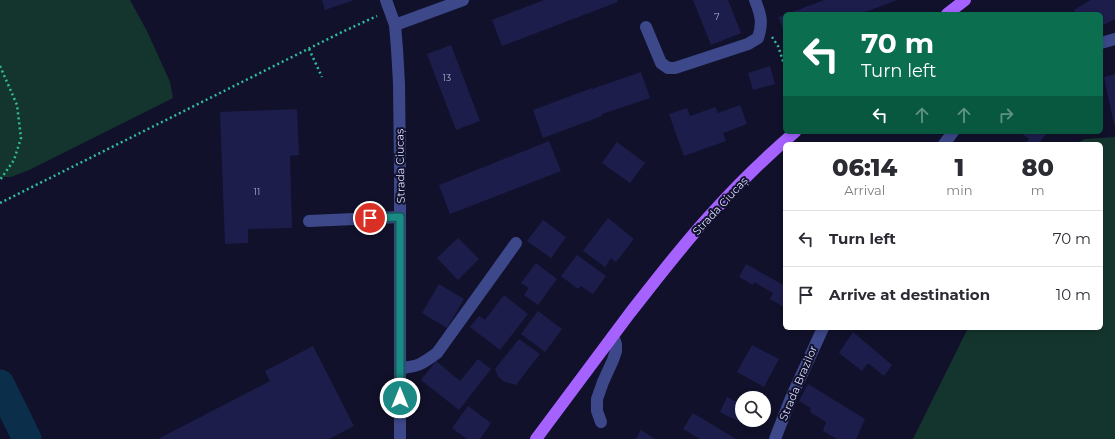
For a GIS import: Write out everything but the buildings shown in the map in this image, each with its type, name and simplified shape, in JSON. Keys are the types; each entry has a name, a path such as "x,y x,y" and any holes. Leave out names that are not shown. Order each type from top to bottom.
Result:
{"main road":[{"path":"950,12 965,0"},
{"name":"Strada Ciucaș","path":"783,142 793,134"},
{"name":"Strada Ciucaș","path":"536,439 684,244 748,175 783,142"}],"street":[{"path":"395,25 463,0"},
{"path":"646,27 661,63 668,68 675,68 748,44 758,38 762,28 760,13 755,0"},
{"name":"Strada Ciucaș","path":"388,5 395,25 399,83 401,436"},
{"path":"1103,42 1115,39"},
{"path":"309,221 400,217"},
{"path":"400,368 413,367 422,363 436,353 516,243"},
{"name":"Strada Brazilor","path":"775,439 791,398 822,330"},
{"path":"601,422 597,411 597,400 616,351 616,344 613,336"}],"path":[{"path":"0,204 375,16 388,5"},
{"path":"762,28 771,35 778,46 783,61"},
{"path":"309,49 322,77"},
{"path":"0,66 17,105 21,138 14,160 0,180"}],"green space":[{"path":"0,0 130,0 147,31 170,82 173,98 29,170 11,177 0,177"},
{"path":"1115,137 1115,439 913,439 967,330 1103,330 1103,142 1079,142 1085,139"}],"waterway":[{"path":"0,384 27,439"}],"route":[{"path":"370,218 400,217 400,398"}]}
